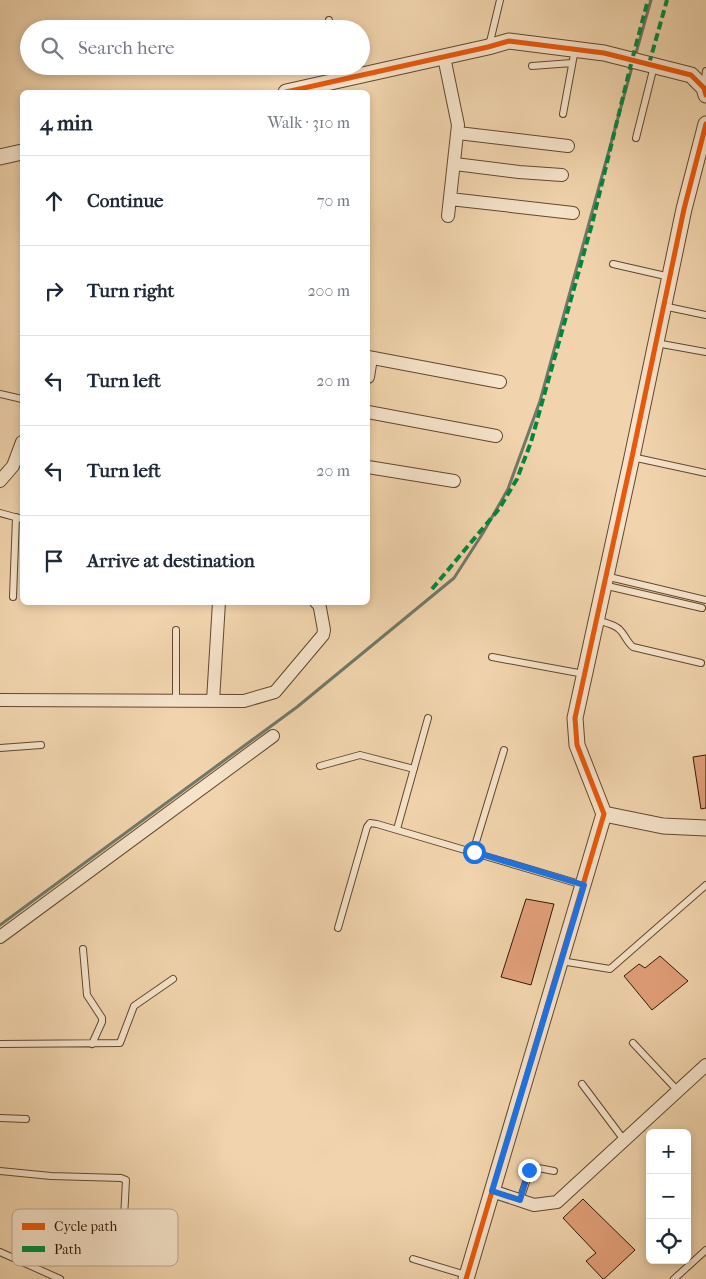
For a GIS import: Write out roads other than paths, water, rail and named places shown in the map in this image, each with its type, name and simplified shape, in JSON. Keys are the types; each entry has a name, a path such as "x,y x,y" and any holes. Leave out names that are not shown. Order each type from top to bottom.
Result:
{"street":[{"path":"370,68 444,57 509,40 573,56 604,53 691,75 705,92"},
{"path":"444,57 457,117 458,133 448,216"},
{"path":"292,90 335,75"},
{"path":"466,1277 604,814 577,745 575,718 684,209 698,168 706,124"},
{"path":"458,133 568,146"},
{"path":"0,157 20,152"},
{"path":"454,164 562,175"},
{"path":"450,199 572,213"},
{"path":"370,358 500,382"},
{"path":"370,412 496,436"},
{"path":"0,481 12,466 20,447"},
{"path":"370,467 454,481"},
{"path":"213,701 220,605"},
{"path":"0,700 244,702 275,692 323,635 324,630 319,605"},
{"path":"0,937 273,736"},
{"path":"604,814 663,826 706,828"},
{"path":"492,1191 534,1205 557,1202 706,1066"}],"lane":[{"path":"488,47 500,0"},
{"path":"532,66 573,56 563,114"},
{"path":"636,138 655,66"},
{"path":"705,92 706,72"},
{"path":"613,264 670,276"},
{"path":"663,306 706,315"},
{"path":"656,343 706,352"},
{"path":"0,394 20,399"},
{"path":"632,457 706,472"},
{"path":"0,513 19,518 13,597"},
{"path":"604,581 706,600"},
{"path":"604,581 702,608"},
{"path":"596,620 617,627 633,647 701,663"},
{"path":"176,630 176,701"},
{"path":"492,657 584,674"},
{"path":"397,829 428,718"},
{"path":"0,748 41,745"},
{"path":"474,852 504,750"},
{"path":"320,766 360,755 414,769"},
{"path":"338,928 367,827 370,823 397,829 584,885"},
{"path":"561,961 610,970 706,885"},
{"path":"83,949 87,994 102,1018 92,1044"},
{"path":"0,1044 120,1043 134,1006 173,980"},
{"path":"633,1043 678,1091"},
{"path":"582,1084 624,1140"},
{"path":"0,1118 26,1119"},
{"path":"520,1200 531,1167 554,1171"},
{"path":"0,1171 51,1176 121,1178 126,1180 127,1184 125,1209"},
{"path":"674,1279 706,1250"},
{"path":"0,1252 12,1257"},
{"path":"413,1259 466,1277"},
{"path":"31,1266 60,1279"}],"waterway":[{"path":"636,53 651,0"},
{"path":"0,925 297,707 454,578 508,489 540,401 632,67"}]}
